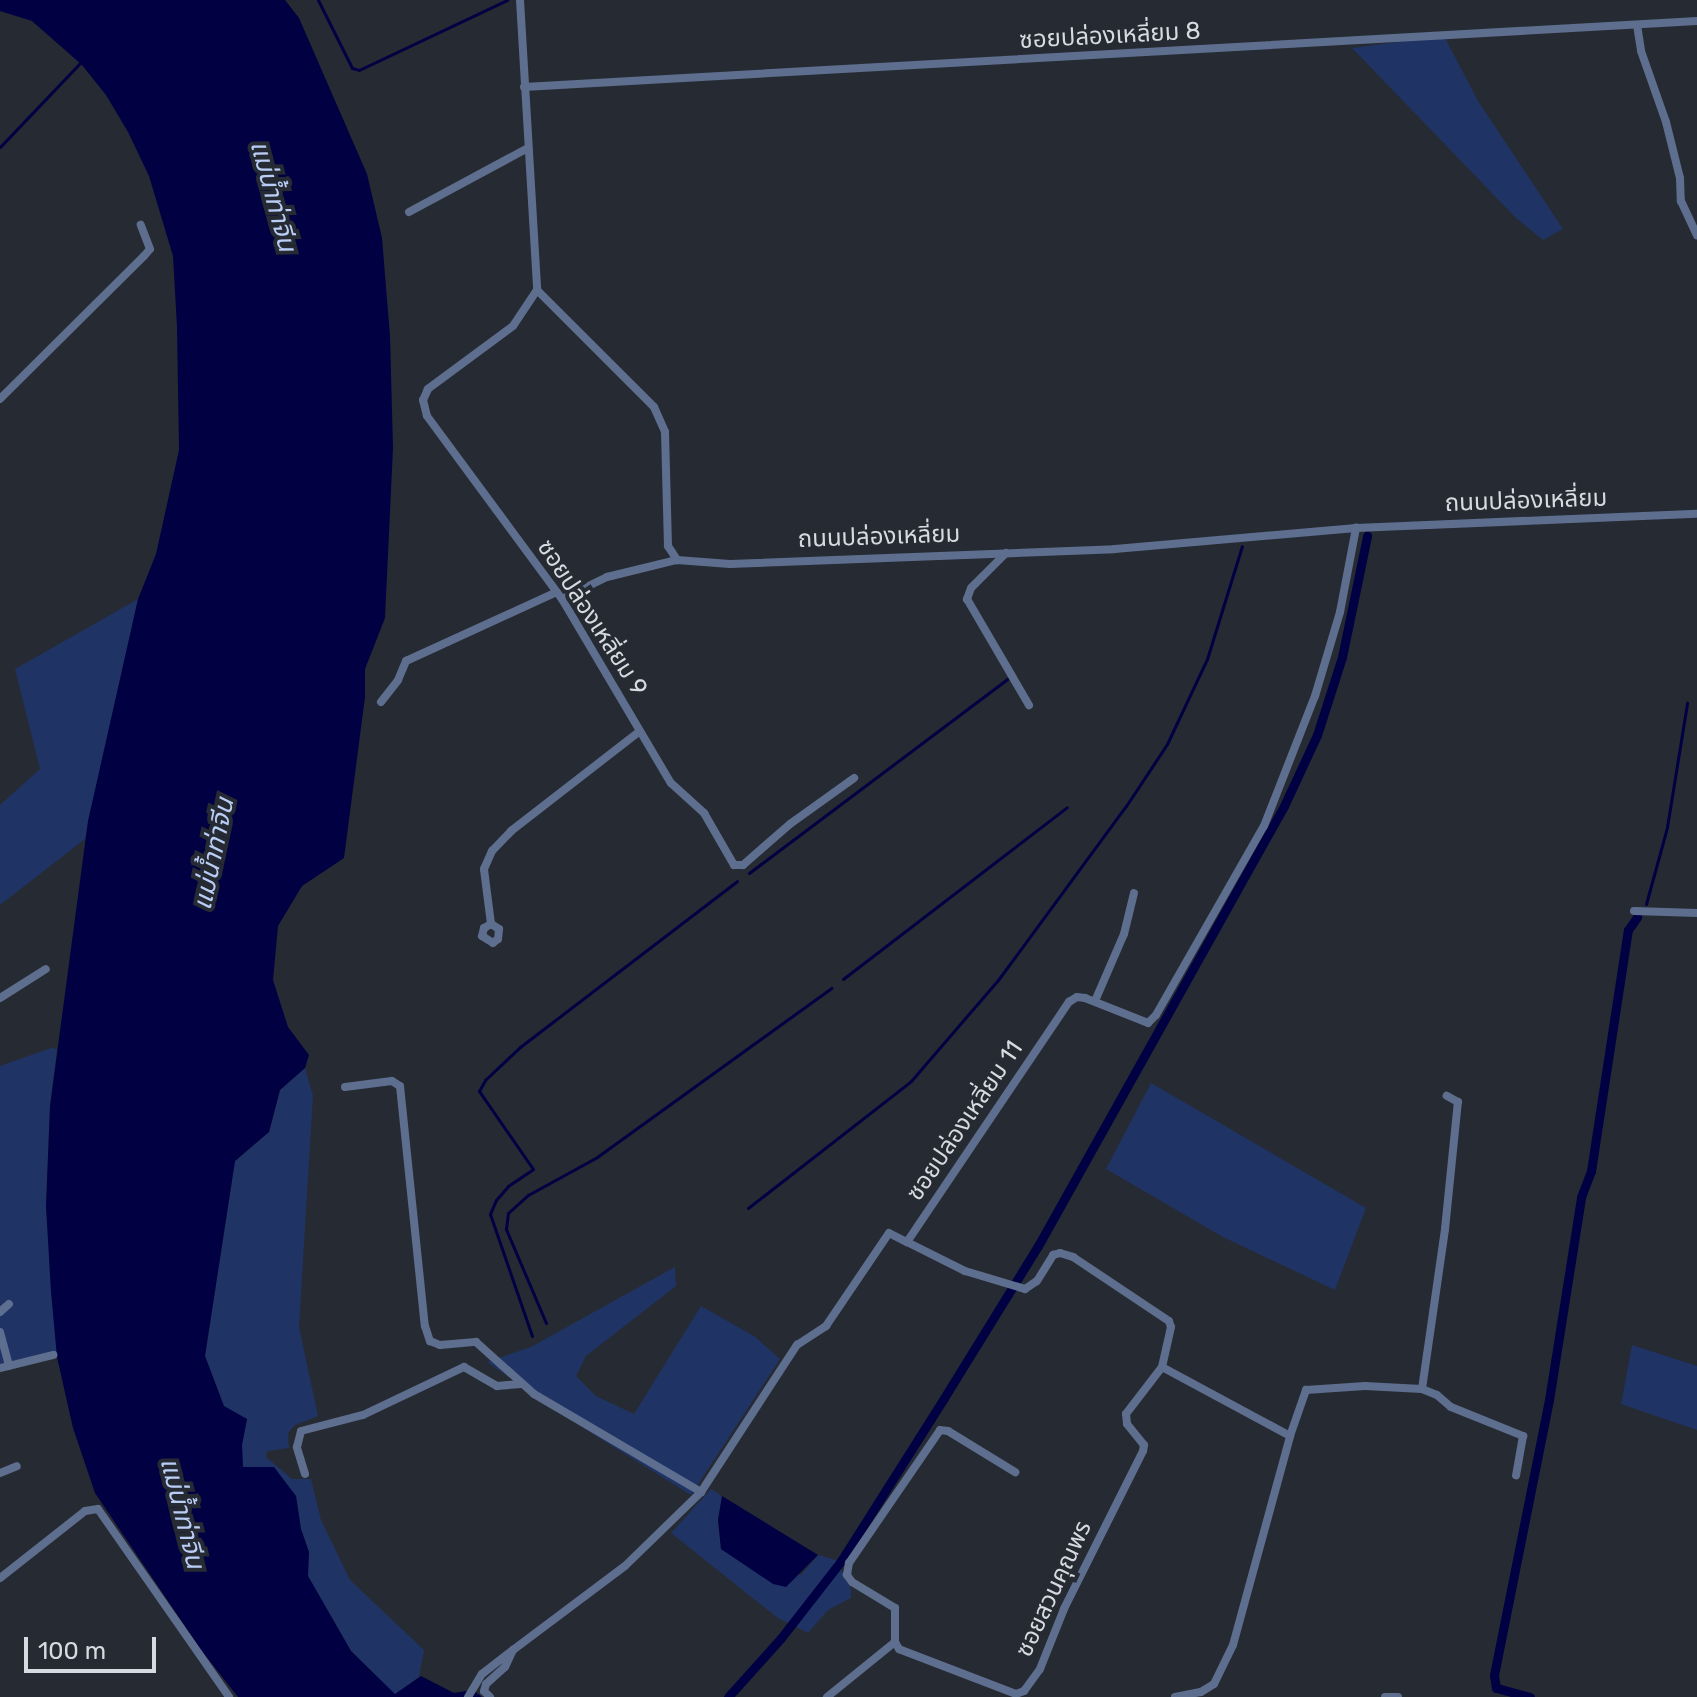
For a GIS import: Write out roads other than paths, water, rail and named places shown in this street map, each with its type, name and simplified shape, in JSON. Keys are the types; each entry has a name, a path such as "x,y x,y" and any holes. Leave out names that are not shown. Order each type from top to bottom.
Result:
{"street":[{"path":"520,0 526,149 534,214 537,290 654,407 665,432 668,546 677,560"},
{"name":"ซอยปล่องเหลี่ยม 8","path":"524,87 1697,21"},
{"path":"1637,25 1641,51 1666,122 1680,178 1681,201 1697,236"},
{"path":"409,212 526,149"},
{"path":"0,399 150,249 141,225"},
{"name":"ซอยปล่องเหลี่ยม 9","path":"537,290 513,326 428,389 423,405 559,596 671,783 704,813 733,863 738,866 854,778"},
{"name":"ถนนปล่องเหลี่ยม","path":"381,702 406,661 607,577 677,560 730,564 1115,549 1356,528 1697,514"},
{"path":"1134,893 1124,934 1095,1001 1148,1023 1170,993 1264,826 1315,696 1340,612 1356,528"},
{"path":"1006,553 971,588 967,599 1029,705"},
{"path":"491,924 484,869 492,851 511,831 640,731"},
{"path":"1634,911 1697,913"},
{"path":"0,998 46,969"},
{"name":"ซอยปล่องเหลี่ยม 11","path":"907,1242 1069,1002 1077,997 1095,1001"},
{"path":"345,1087 392,1081 400,1086 427,1336 437,1345 476,1342 521,1384 701,1492"},
{"path":"1422,1389 1445,1229 1458,1102 1447,1096"},
{"path":"468,1697 482,1674 625,1566 701,1492 797,1345 826,1326 889,1233 907,1242"},
{"name":"ซอยสวนคุณพร","path":"895,1642 899,1649 1006,1693 1018,1695 1040,1669 1064,1609 1143,1451 1144,1445 1127,1424 1126,1414 1162,1367 1170,1340 1169,1321 1073,1257 1060,1253 1053,1255 1037,1281 1025,1289 965,1271 907,1242"},
{"path":"0,1312 9,1304"},
{"path":"0,1332 4,1367 53,1355"},
{"path":"305,1474 297,1447 301,1431 363,1415 464,1367 497,1386 521,1384"},
{"path":"1162,1367 1290,1436"},
{"path":"1175,1697 1201,1692 1214,1684 1233,1645 1290,1436 1303,1395 1313,1387 1422,1389 1441,1397 1451,1407 1523,1436 1516,1475"},
{"path":"827,1697 895,1642 895,1608 852,1582 847,1575 849,1563 934,1435 940,1430 948,1431 1015,1472"},
{"path":"0,1473 17,1466"},
{"path":"0,1578 85,1511 98,1509 229,1697"},
{"path":"490,1697 484,1691 486,1684 505,1667 513,1650"},
{"path":"1385,1697 1398,1697"}],"water":[{"name":"แม่น้ำท่าจีน","path":"0,0 285,0 299,18 367,174 382,238 390,336 393,448 385,618 365,669 365,697 344,858 302,886 278,926 273,980 288,1027 309,1055 305,1068 280,1090 269,1132 235,1161 205,1356 224,1406 247,1419 242,1445 243,1467 274,1467 296,1496 301,1529 309,1552 308,1576 351,1651 395,1694 421,1676 454,1693 473,1690 482,1697 238,1697 201,1650 95,1493 73,1428 57,1357 51,1292 46,1206 50,1106 88,821 138,599 156,554 179,450 177,327 173,256 149,176 128,132 106,95 82,65 32,21 0,11"},
{"path":"722,1496 818,1555 786,1587 773,1584 721,1549 718,1520"}],"waterway":[{"path":"318,0 352,68 359,70 507,0"},
{"path":"0,147 80,63"},
{"path":"728,1697 781,1638 841,1561 944,1398 1038,1246 1284,806 1317,735 1342,657 1367,536"},
{"path":"748,1208 911,1081 998,980 1126,806 1167,744 1207,659 1242,546"},
{"path":"749,873 1007,679"},
{"path":"1646,904 1667,827 1687,703"},
{"path":"843,979 1067,807"},
{"path":"532,1336 490,1214 496,1200 508,1186 533,1169 479,1091 485,1080 520,1047 737,881"},
{"path":"1530,1697 1496,1688 1494,1675 1549,1400 1581,1197 1591,1171 1628,930 1637,917"},
{"path":"546,1323 506,1229 508,1213 528,1195 597,1157 831,988"}]}
